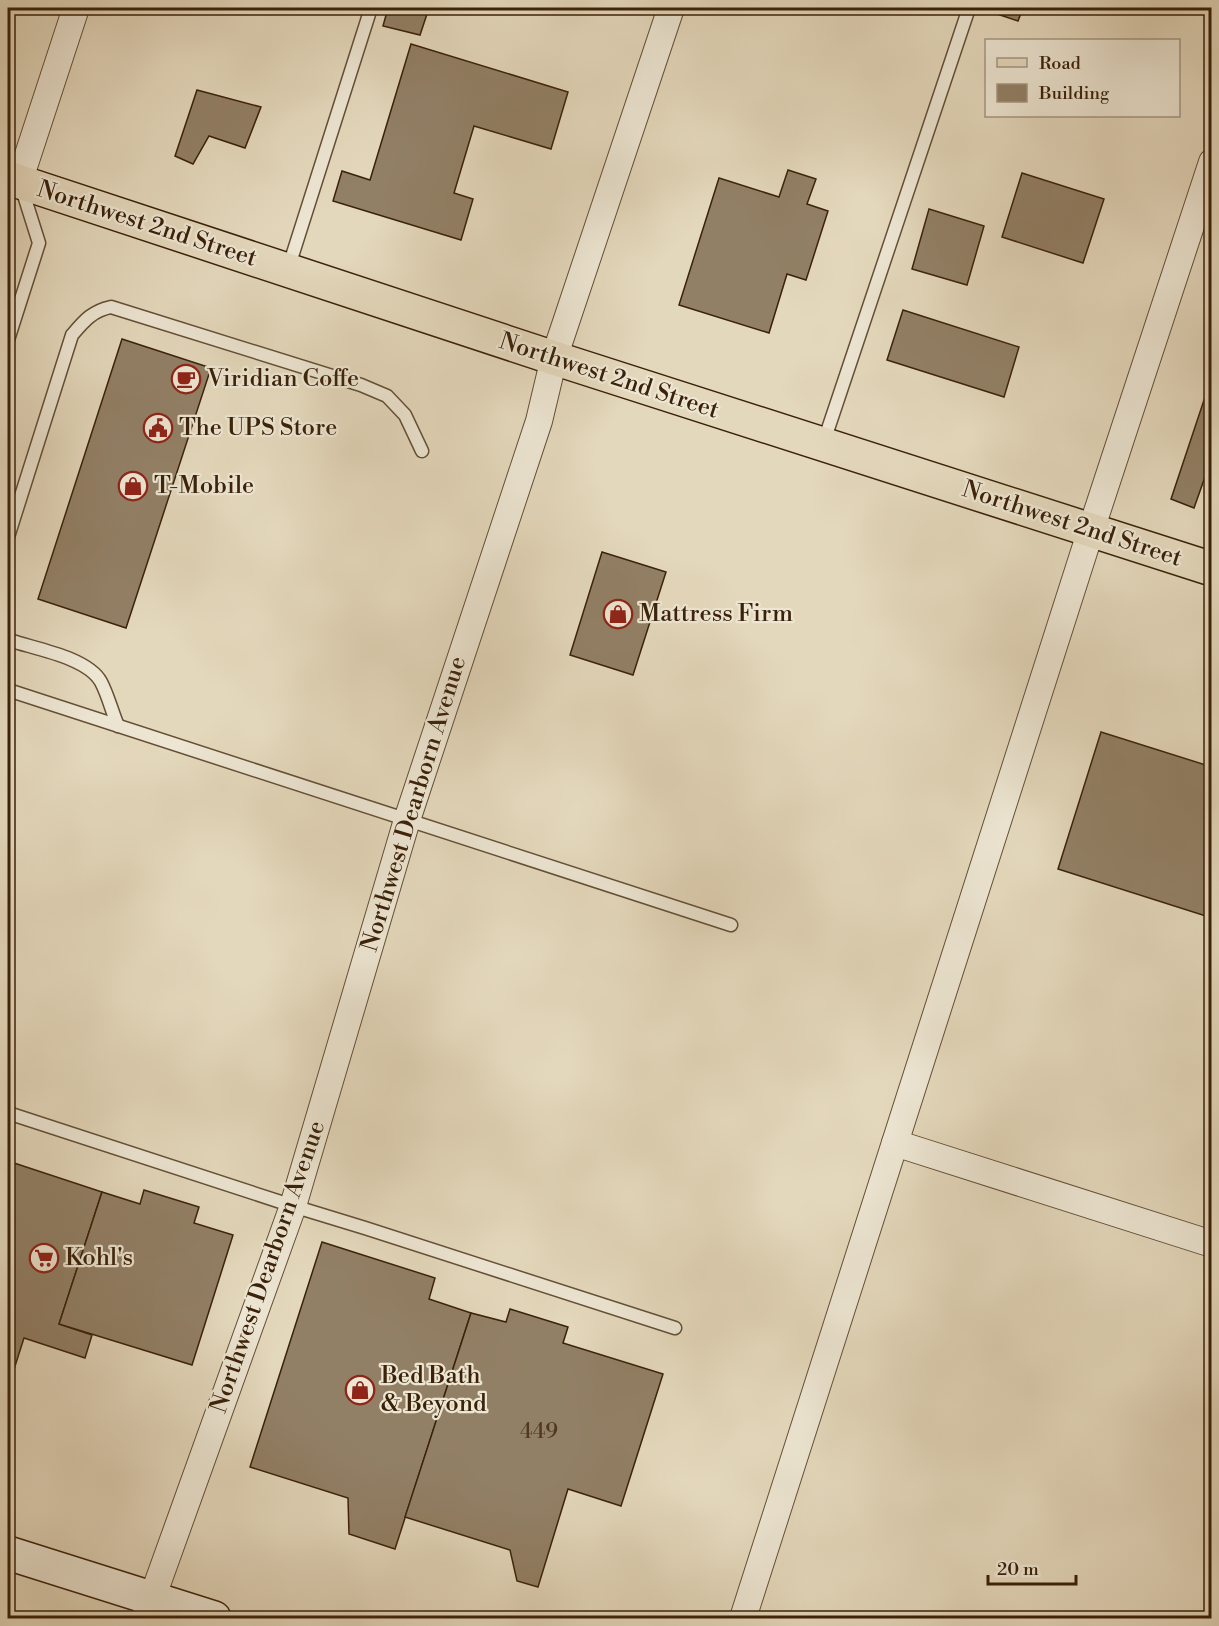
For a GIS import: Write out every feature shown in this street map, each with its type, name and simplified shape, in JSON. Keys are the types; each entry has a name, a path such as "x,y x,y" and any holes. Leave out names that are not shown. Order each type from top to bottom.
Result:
{"main road":[{"name":"Northwest 2nd Street","path":"13,183 1212,570"}],"street":[{"path":"13,183 76,8"},
{"name":"Northwest Dearborn Avenue","path":"148,1609 293,1206 407,820 539,421 554,358 671,8"},
{"path":"743,1618 1091,530 1212,162"},
{"path":"895,1143 1212,1244"},
{"path":"8,1553 148,1609 214,1618"}],"lane":[{"path":"288,270 371,8"},
{"path":"822,445 969,8"},
{"path":"8,340 39,243 13,183"},
{"path":"8,537 72,335 87,317 100,309 111,307 362,385 387,396 405,415 422,451"},
{"path":"8,637 12,641 75,660 90,669 100,681 118,726"},
{"path":"8,690 731,926"},
{"path":"8,1113 675,1328"}],"building":[{"path":"388,8 429,8 420,35 383,26"},
{"path":"989,8 1023,8 1018,21 988,11"},
{"path":"411,44 568,92 551,149 474,126 454,193 473,199 461,240 333,201 342,171 370,180"},
{"path":"197,90 261,107 245,148 209,136 193,164 175,156"},
{"path":"788,170 816,179 807,204 828,211 806,280 787,274 769,333 679,305 719,178 779,197"},
{"path":"1022,173 1104,199 1083,263 1002,237"},
{"path":"929,209 984,226 967,285 912,269"},
{"path":"903,310 1019,347 1004,397 887,360"},
{"path":"122,339 211,368 126,628 38,599"},
{"path":"1208,388 1212,390 1212,457 1194,508 1171,499"},
{"name":"Mattress Firm","path":"602,552 666,572 633,675 570,655"},
{"path":"1101,732 1212,767 1212,918 1058,869"},
{"name":"Kohl's","path":"8,1161 102,1192 59,1324 92,1335 85,1358 24,1338 8,1388"},
{"path":"144,1190 199,1207 194,1223 233,1235 192,1365 59,1324 102,1192 140,1204"},
{"name":"Bed Bath & Beyond","path":"322,1242 435,1278 429,1299 471,1313 395,1549 349,1534 348,1498 250,1467"},
{"path":"510,1309 568,1327 563,1343 663,1374 621,1506 568,1489 538,1587 517,1581 510,1550 405,1517 471,1313 506,1322"}],"place":[{"name":"Viridian Coffe","path":"186,379"},
{"name":"The UPS Store","path":"158,428"},
{"name":"T-Mobile","path":"133,486"},
{"name":"Mattress Firm","path":"618,614"},
{"name":"Kohl's","path":"44,1258"},
{"name":"Bed Bath & Beyond","path":"360,1390"}]}
